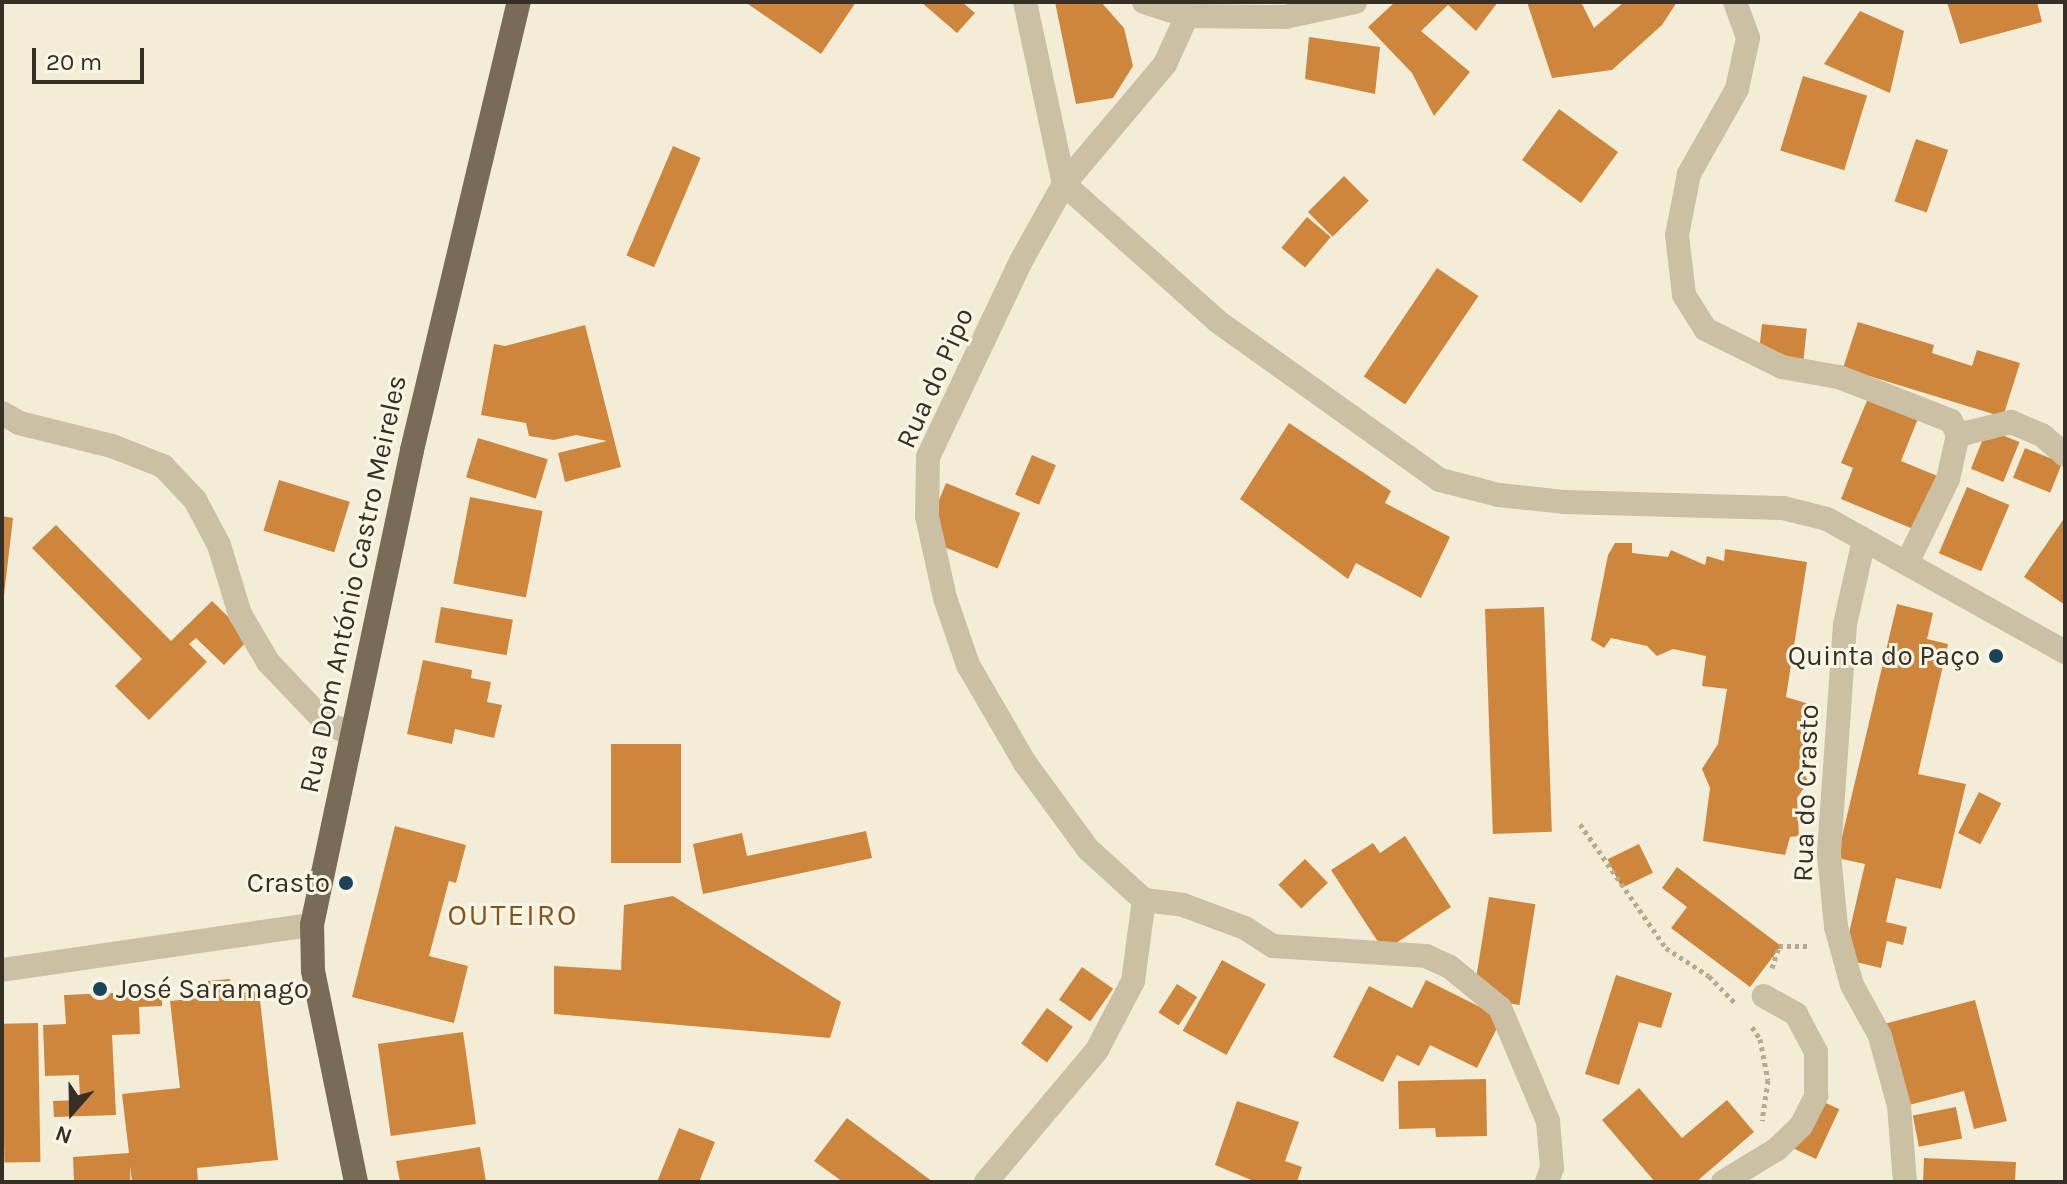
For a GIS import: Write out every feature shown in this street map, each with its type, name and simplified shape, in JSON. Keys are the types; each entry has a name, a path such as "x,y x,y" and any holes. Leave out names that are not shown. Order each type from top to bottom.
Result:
{"main road":[{"name":"Rua Dom António Castro Meireles","path":"356,1182 313,971 312,925 412,450 519,2"}],"street":[{"path":"1025,2 1064,184 1217,321 1440,480 1499,495 1564,502 1783,508 1827,519 2065,652"},
{"path":"1144,2 1187,16 1285,17 1355,2"},
{"path":"1735,2 1748,38 1737,89 1689,174 1677,235 1684,295 1705,329 1782,367 1839,377 1933,411 1951,421 1958,435 1948,479 1907,563"},
{"name":"Rua do Pipo","path":"1144,900 1088,849 1025,763 968,665 945,598 927,516 928,457 1021,261 1064,184 1165,64 1187,16"},
{"path":"2,413 19,423 112,446 163,466 195,500 219,545 240,614 268,662 326,723 350,733"},
{"path":"1958,435 2011,422 2042,435 2065,455"},
{"name":"Rua do Crasto","path":"1864,540 1845,624 1829,854 1841,946 1852,985 1884,1050 1899,1106 1905,1182"},
{"path":"986,1182 1097,1050 1133,981 1144,900 1183,905 1245,928 1273,946 1426,956 1450,967 1500,1008 1548,1121 1552,1168 1547,1182"},
{"path":"2,970 312,925"},
{"path":"1728,1179 1777,1149 1801,1126 1816,1096 1816,1052 1796,1014 1764,996"}],"path":[{"path":"1580,824 1666,948 1709,976 1739,1007"},
{"path":"1764,996 1779,946 1841,946"},
{"path":"1746,1018 1760,1039 1768,1080 1760,1130"}],"building":[{"path":"745,2 856,2 821,54"},
{"path":"921,2 962,2 975,13 957,33"},
{"path":"1055,2 1101,2 1124,28 1133,66 1113,98 1076,104"},
{"path":"1395,2 1498,2 1476,31 1448,5 1421,31 1470,72 1434,116 1412,73 1368,27"},
{"path":"1527,2 1581,2 1594,28 1624,2 1677,2 1662,25 1612,70 1552,78"},
{"path":"1947,2 2037,2 2042,22 1960,44"},
{"path":"1860,11 1904,31 1890,93 1824,64"},
{"path":"1309,37 1380,47 1375,94 1305,79"},
{"path":"1803,76 1867,96 1844,170 1780,151"},
{"path":"1559,109 1618,152 1581,203 1522,160"},
{"path":"1916,139 1948,150 1927,212 1895,201"},
{"path":"673,146 701,158 654,267 627,256"},
{"path":"1344,176 1369,201 1333,237 1308,212"},
{"path":"1307,217 1331,237 1305,268 1281,248"},
{"path":"1437,268 1478,296 1405,405 1364,377"},
{"path":"1858,322 1934,345 1932,353 1972,366 1977,350 2020,363 2003,417 1843,368"},
{"path":"1762,324 1807,329 1803,361 1759,356"},
{"path":"585,325 621,467 565,482 558,453 607,441 576,435 554,440 529,436 526,423 481,415 494,344 505,346"},
{"path":"1869,396 1919,416 1901,461 1940,477 1918,531 1841,499 1853,468 1841,463"},
{"path":"1289,423 1391,491 1385,503 1450,537 1421,598 1356,563 1348,579 1240,499"},
{"path":"1987,429 2019,442 2003,482 1971,469"},
{"path":"478,438 548,459 536,499 466,477"},
{"path":"2025,448 2062,463 2050,493 2013,478"},
{"path":"1032,455 1056,465 1039,505 1015,495"},
{"path":"279,480 350,502 334,552 264,531"},
{"path":"946,483 1020,513 998,569 924,539"},
{"path":"1967,487 2009,505 1981,571 1939,553"},
{"path":"470,497 543,511 526,598 453,583"},
{"path":"2,516 13,518 4,595 2,595"},
{"path":"2065,517 2065,605 2024,577"},
{"path":"56,525 171,641 212,601 250,638 224,665 196,638 189,644 207,662 149,720 115,686 142,659 32,548"},
{"path":"1615,543 1632,543 1632,553 1668,557 1671,550 1705,565 1707,556 1724,561 1725,549 1807,562 1786,697 1809,704 1806,728 1813,731 1812,744 1804,743 1801,765 1808,782 1797,798 1799,836 1790,837 1785,855 1703,841 1710,788 1702,769 1718,744 1727,689 1702,686 1706,656 1673,649 1657,656 1647,646 1611,638 1604,648 1591,640 1608,555"},
{"path":"1897,604 1933,613 1927,639 1948,644 1918,774 1966,784 1941,889 1896,878 1886,922 1907,927 1903,945 1887,941 1881,968 1843,959 1865,864 1837,858"},
{"path":"441,607 513,620 507,655 435,642"},
{"path":"1544,607 1552,832 1493,834 1485,609"},
{"path":"423,660 472,670 471,678 491,682 487,702 502,705 494,738 455,729 452,744 407,734"},
{"path":"611,744 681,744 681,863 611,863"},
{"path":"1979,792 2001,803 1980,844 1958,833"},
{"path":"395,826 466,845 456,883 449,881 429,956 468,966 454,1023 352,997"},
{"path":"866,831 872,858 703,894 693,844 742,833 747,856"},
{"path":"1405,836 1451,907 1384,951 1331,870 1373,843 1380,853"},
{"path":"1639,844 1653,873 1622,888 1608,859"},
{"path":"1305,859 1328,883 1301,908 1278,885"},
{"path":"1677,867 1781,946 1750,987 1671,928 1687,907 1662,888"},
{"path":"673,896 841,1002 830,1038 554,1014 554,966 621,970 624,905"},
{"path":"1489,897 1535,904 1519,1005 1473,998"},
{"path":"1222,960 1266,984 1226,1055 1183,1031"},
{"path":"1082,967 1113,989 1090,1022 1059,1000"},
{"path":"1616,975 1672,993 1661,1028 1639,1022 1619,1085 1585,1074"},
{"path":"230,979 232,994 259,991 278,1160 197,1168 198,1182 132,1182 130,1166 130,1182 74,1182 73,1157 129,1153 122,1094 180,1088 170,1001 209,997 208,981"},
{"path":"1426,980 1502,1018 1477,1068 1430,1045 1419,1066 1397,1055 1383,1082 1333,1057 1369,986 1412,1008"},
{"path":"1177,984 1197,997 1179,1026 1158,1013"},
{"path":"162,991 162,1006 139,1007 140,1034 112,1035 116,1115 54,1117 53,1101 80,1100 79,1075 45,1076 43,1025 66,1024 64,995"},
{"path":"1975,1000 2007,1121 1974,1129 1964,1091 1905,1106 1884,1024"},
{"path":"1047,1008 1073,1027 1047,1062 1021,1044"},
{"path":"38,1023 40,1162 4,1163 2,1024"},
{"path":"463,1032 476,1124 391,1136 378,1044"},
{"path":"1486,1079 1487,1136 1436,1137 1435,1128 1399,1129 1398,1081"},
{"path":"1639,1088 1682,1138 1727,1100 1754,1132 1696,1182 1655,1182 1602,1120"},
{"path":"1813,1097 1839,1109 1816,1159 1790,1147"},
{"path":"1237,1101 1299,1122 1285,1161 1302,1167 1297,1182 1256,1182 1215,1165"},
{"path":"1956,1107 1962,1138 1919,1147 1913,1115"},
{"path":"847,1118 933,1182 843,1182 814,1161"},
{"path":"679,1128 715,1142 699,1182 657,1182"},
{"path":"480,1147 486,1182 400,1182 396,1161"},
{"path":"1924,1158 2016,1162 2015,1182 1923,1182"}],"place":[{"name":"Quinta do Paço","path":"1996,656"},
{"name":"Crasto","path":"346,883"},
{"name":"José Saramago","path":"100,989"}],"district":[{"name":"OUTEIRO","path":"513,915"}]}
